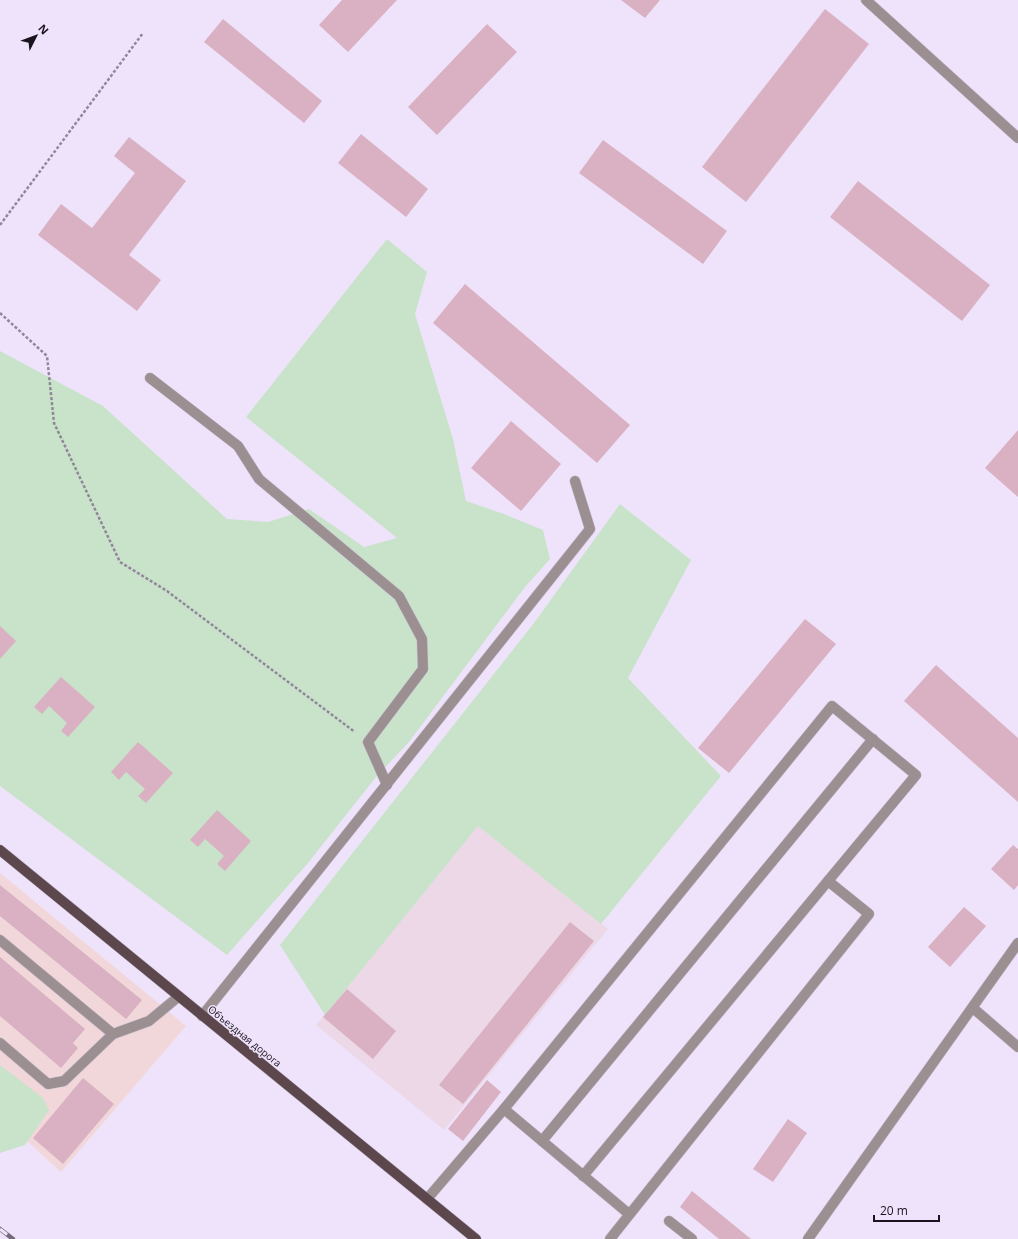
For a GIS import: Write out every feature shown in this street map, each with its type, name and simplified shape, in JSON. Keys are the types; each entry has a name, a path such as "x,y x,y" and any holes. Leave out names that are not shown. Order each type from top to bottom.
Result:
{"main road":[{"name":"Объездная дорога","path":"0,850 476,1239"}],"street":[{"path":"866,0 1018,138"},
{"path":"150,378 238,446 259,479 399,596 422,638 423,669 368,742 387,785"},
{"path":"202,1016 590,529 575,481"},
{"path":"427,1199 504,1109 832,706 916,775 584,1176"},
{"path":"542,1141 873,739"},
{"path":"610,1239 870,914 828,881"},
{"path":"0,940 113,1034"},
{"path":"808,1239 1018,944"},
{"path":"0,1043 48,1084 64,1082 113,1034 149,1021 178,996"},
{"path":"973,1008 1018,1047"},
{"path":"504,1109 629,1214"},
{"path":"668,1221 692,1239"}],"path":[{"path":"0,225 143,33"},
{"path":"0,313 47,356 54,423 120,562 167,591 368,742"}],"shaded area":[{"path":"478,826 608,929 444,1130 316,1025"},
{"path":"0,873 186,1026 61,1172 0,1116"}],"green space":[{"path":"387,239 427,272 415,314 453,439 466,501 504,514 543,530 550,559 525,587 409,742 376,777 308,863 227,955 0,786 0,351 103,406 227,519 268,522 309,509 364,547 397,538 246,417"},
{"path":"620,504 691,560 628,678 721,776 601,924 478,826 325,1015 280,945 534,623"},
{"path":"0,1065 43,1098 49,1110 25,1145 0,1153"}],"building":[{"path":"342,0 397,0 348,52 319,25"},
{"path":"621,0 660,0 645,18"},
{"path":"825,9 869,44 746,202 702,167"},
{"path":"223,19 322,101 304,123 204,42"},
{"path":"487,24 517,52 437,135 408,107"},
{"path":"361,134 428,189 406,217 338,163"},
{"path":"129,137 186,181 129,255 161,280 137,311 38,235 61,204 92,228 135,173 114,156"},
{"path":"603,140 727,231 703,264 579,173"},
{"path":"858,181 990,285 962,321 830,217"},
{"path":"465,284 630,425 597,463 433,323"},
{"path":"511,421 561,464 521,511 471,468"},
{"path":"1018,430 1018,497 985,468"},
{"path":"805,619 836,644 729,773 698,748"},
{"path":"0,626 16,641 0,659"},
{"path":"936,665 1018,738 1018,802 904,701"},
{"path":"61,677 95,707 68,737 61,731 67,723 49,706 42,714 34,707"},
{"path":"138,742 173,773 146,803 138,796 145,789 126,772 119,780 111,772"},
{"path":"217,810 251,841 225,871 217,864 224,856 205,839 198,847 190,840"},
{"path":"1013,845 1018,849 1018,885 1014,890 991,869"},
{"path":"0,885 142,1000 126,1019 0,916"},
{"path":"964,907 986,926 950,967 928,947"},
{"path":"570,922 594,941 463,1104 439,1085"},
{"path":"0,957 85,1029 73,1043 78,1048 61,1068 0,1016"},
{"path":"347,989 396,1031 373,1059 323,1017"},
{"path":"83,1078 114,1104 63,1164 33,1138"},
{"path":"487,1080 501,1092 463,1141 448,1129"},
{"path":"788,1119 807,1133 773,1182 753,1169"},
{"path":"692,1191 751,1239 719,1239 680,1207"}],"railway":[{"path":"0,1229 13,1239"}]}
